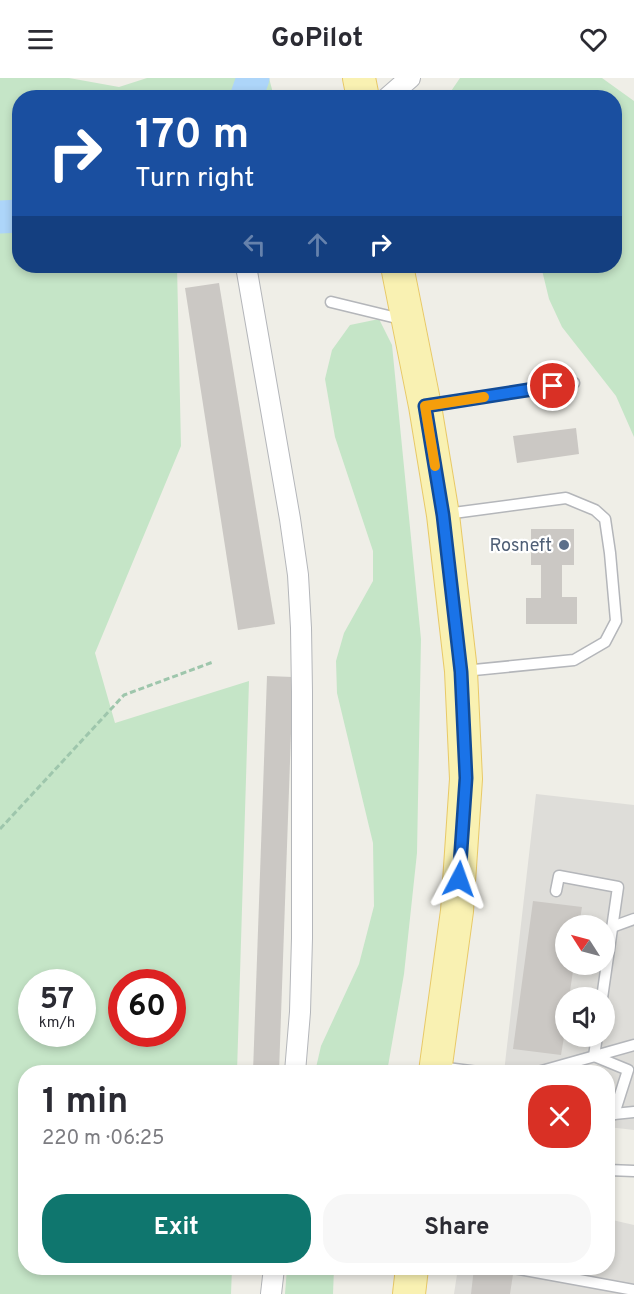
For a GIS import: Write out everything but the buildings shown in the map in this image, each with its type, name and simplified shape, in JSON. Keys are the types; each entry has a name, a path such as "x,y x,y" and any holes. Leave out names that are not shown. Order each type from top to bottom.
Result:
{"main road":[{"path":"398,273 425,406 443,515 461,672 466,778 457,911 437,1065"},
{"path":"409,1294 411,1275"}],"street":[{"path":"396,90 410,78"},
{"path":"247,273 298,575 302,692 302,938 296,1065"},
{"path":"271,1294 273,1275"}],"lane":[{"path":"331,302 408,321"},
{"path":"425,406 574,383"},
{"path":"443,515 566,498 595,510 605,519 610,553 616,621 605,642 574,660 461,672"},
{"path":"556,891 559,876 618,887 614,915"},
{"path":"615,926 634,919"},
{"path":"562,1065 634,1045"},
{"path":"594,1056 595,1047"},
{"path":"594,1056 628,1070 615,1104"},
{"path":"615,1114 634,1112"},
{"path":"615,1170 634,1171"},
{"path":"552,1275 634,1290"}],"path":[{"path":"0,829 124,695 213,662"}],"shaded area":[{"path":"536,794 634,805 634,1130 615,1128 615,1065 505,1065"},
{"path":"615,1221 634,1225 634,1294 454,1294 457,1275 615,1275"}],"green space":[{"path":"0,78 69,78 119,87 147,78 269,78 272,90 12,90 12,273 177,273 181,446 95,653 115,723 249,681 237,1065 18,1065 18,1275 232,1275 231,1294 0,1294"},
{"path":"460,78 602,78 619,90 452,90"},
{"path":"622,92 634,101 634,437 616,396 562,327 549,299 543,273 622,273"},
{"path":"379,319 392,345 421,639 417,853 404,974 388,1065 317,1065 321,1046 359,964 374,906 373,843 337,693 336,661 344,633 373,581 373,551 335,437 325,379 332,350 350,325"},
{"path":"286,1275 334,1275 333,1294 285,1294"}],"waterway":[{"path":"249,90 253,78"},
{"path":"0,217 12,216"}],"slow traffic":[{"path":"435,466 425,406 484,397"}],"place":[{"name":"Rosneft","path":"564,545"}],"route":[{"path":"459,879 466,778 461,672 443,515 425,406 553,386"}]}
